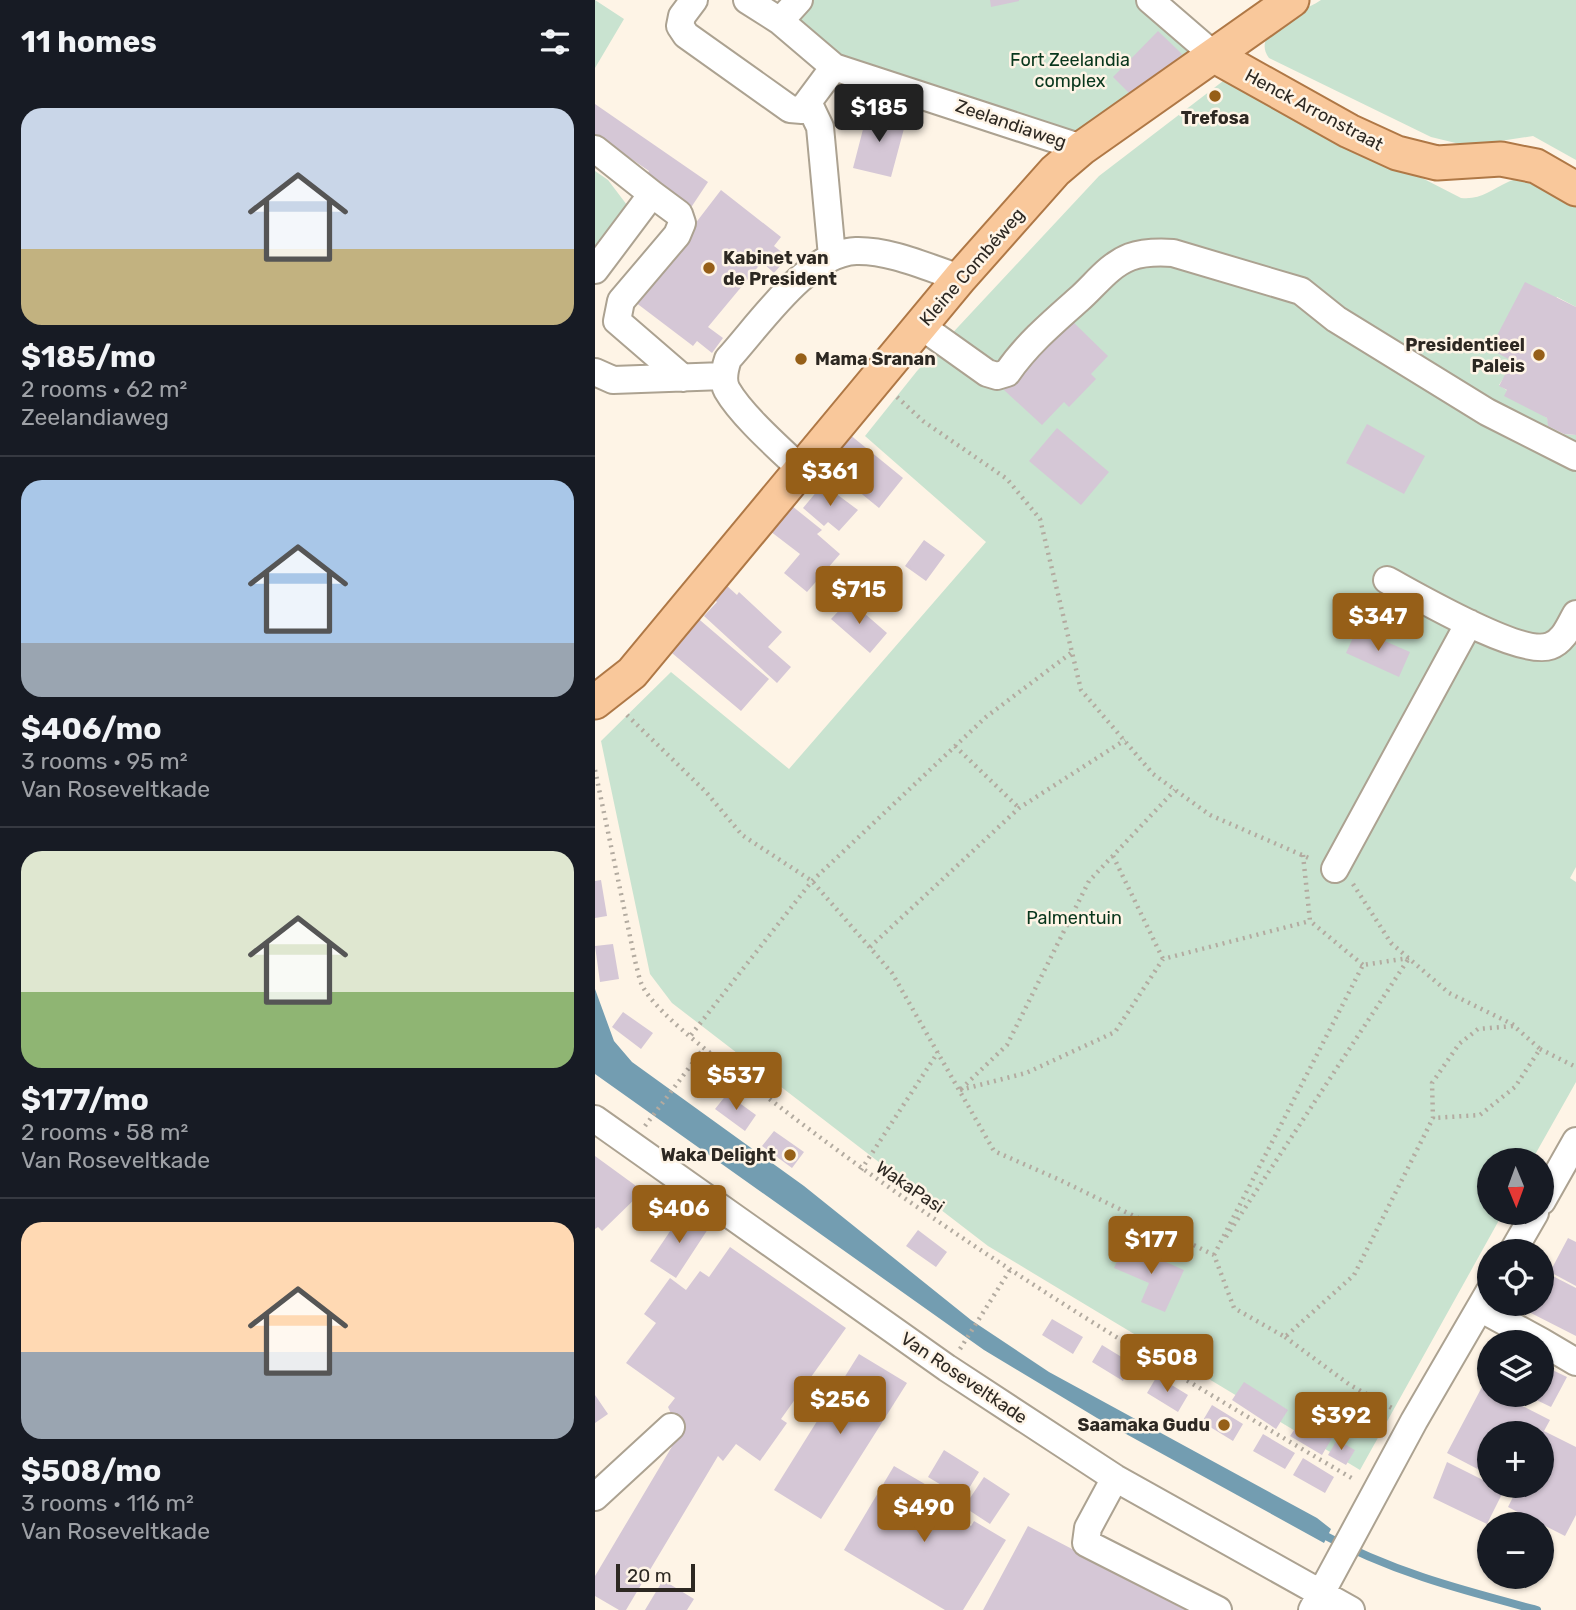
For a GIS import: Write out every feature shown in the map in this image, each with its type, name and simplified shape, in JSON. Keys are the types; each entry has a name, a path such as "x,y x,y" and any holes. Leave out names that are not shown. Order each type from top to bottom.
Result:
{"main road":[{"name":"Kleine Combéweg","path":"601,698 632,673 960,278 1055,172 1082,148 1292,0"},
{"name":"Henck Arronstraat","path":"1215,56 1349,131 1397,153 1437,163 1500,159 1536,166 1576,189"}],"street":[{"path":"695,0 682,16 680,26 686,34 790,109 802,110 809,104 834,67"},
{"name":"Zeelandiaweg","path":"747,0 780,21 834,67 1082,148"},
{"path":"780,21 799,0"},
{"path":"1150,0 1215,56"},
{"path":"809,104 820,127 832,256"},
{"path":"600,163 653,194 679,214 682,223 677,235 621,301 617,321 683,378"},
{"path":"595,270 653,194"},
{"path":"802,470 726,389 724,376 728,359 813,266 832,256 859,251 960,278"},
{"path":"921,326 987,373 997,376 1007,373 1059,313 1079,299 1102,275 1128,258 1151,251 1173,253 1301,291 1336,319 1486,412 1576,457"},
{"path":"595,278 621,301"},
{"path":"595,372 613,380 724,376"},
{"path":"1387,580 1469,623 1520,645 1543,648 1562,639 1576,614"},
{"path":"1335,869 1469,623"},
{"name":"Van Roseveltkade","path":"595,1119 947,1368 1115,1478 1351,1610"},
{"path":"1554,1180 1576,1141"},
{"path":"1321,1593 1414,1421 1477,1314"},
{"path":"1507,1316 1526,1330"},
{"path":"1554,1349 1576,1362"},
{"path":"595,1497 671,1427"},
{"path":"1115,1478 1088,1528 1086,1543 1217,1610"}],"path":[{"path":"878,379 923,421 1007,479 1040,519 1081,690 1153,774 1210,815 1347,874 1391,943 1449,993 1514,1026 1540,1049 1576,1067"},
{"path":"691,1035 811,881 986,717 1071,653"},
{"path":"601,698 706,792 742,835 811,881 870,947 892,973 993,1152 1060,1180 1214,1255 1234,1308 1285,1337 1350,1385 1414,1421"},
{"path":"870,947 1019,807 1125,740"},
{"path":"955,746 1019,807"},
{"name":"WakaPasi","path":"595,770 642,985 654,1003 704,1048 861,1170 1010,1270 1372,1500"},
{"path":"960,1090 1007,1045 1089,881 1175,790"},
{"path":"1113,855 1163,959"},
{"path":"1303,855 1310,921 1363,965 1409,958"},
{"path":"960,1090 1026,1073 1115,1032 1163,959 1310,921"},
{"path":"1214,1255 1409,958"},
{"path":"1214,1255 1363,965"},
{"path":"1285,1337 1354,1275 1433,1118 1432,1083 1459,1044 1479,1029 1514,1026"},
{"path":"643,1128 704,1048"},
{"path":"1433,1118 1480,1115 1515,1087 1540,1049"},
{"path":"861,1170 938,1052"},
{"path":"960,1350 1010,1270"}],"green space":[{"path":"595,0 624,19 595,68"},
{"name":"Fort Zeelandia complex","path":"791,0 1154,0 1215,56 1082,148 827,61 805,40"},
{"path":"1321,0 1576,0 1576,160 1533,136 1468,146 1431,137 1269,58 1265,49 1266,40 1272,31"},
{"name":"Palmentuin","path":"1227,78 1461,198 1480,196 1508,182 1525,180 1543,186 1576,205 1576,307 1557,297 1499,385 1547,418 1549,426 1563,434 1576,435 1576,867 1570,878 1576,882 1576,1082 1539,1148 1477,1148 1477,1225 1496,1225 1489,1239 1477,1239 1477,1260 1360,1470 988,1246 672,1003 650,974 601,741 671,672 789,769 986,542 865,436 917,371 1099,176"},
{"path":"595,171 608,180 630,209 595,255"}],"water":[{"path":"595,989 614,1041 632,1062 804,1186 971,1320 1049,1372 1317,1518 1331,1529 1324,1543 1097,1418 984,1350 595,1074"}],"building":[{"path":"990,0 1019,0 1019,1 991,7"},
{"path":"1158,31 1182,54 1137,101 1113,77"},
{"path":"595,104 708,182 690,209 645,177 649,171 595,134"},
{"path":"868,110 906,121 891,177 853,168"},
{"name":"Kabinet van de President","path":"721,190 781,237 774,246 788,257 774,273 762,262 708,327 723,338 712,353 697,341 693,346 635,302"},
{"name":"Presidentieel Paleis","path":"1525,282 1576,307 1576,435 1564,434 1548,426 1547,418 1504,396 1507,390 1499,386 1512,361 1490,349"},
{"path":"1070,319 1108,356 1091,374 1096,379 1069,407 1064,402 1042,425 1004,390"},
{"path":"1367,424 1425,456 1404,494 1346,463"},
{"path":"1057,428 1109,472 1081,505 1029,461"},
{"path":"849,434 903,478 879,508 825,464"},
{"path":"823,484 858,510 839,531 828,522 824,526 803,508"},
{"path":"787,502 822,530 817,534 840,554 807,592 784,573 800,554 766,528"},
{"path":"924,540 945,555 926,581 905,566"},
{"path":"726,585 737,595 739,592 782,632 768,647 791,667 777,683 704,616 717,602 714,599"},
{"path":"849,600 887,633 870,653 831,619"},
{"path":"694,615 769,679 741,711 666,648"},
{"path":"1357,629 1410,652 1399,677 1346,653"},
{"path":"601,880 607,916 595,918 595,881"},
{"path":"613,944 619,979 600,982 595,946"},
{"path":"623,1012 653,1033 641,1049 612,1027"},
{"path":"727,1094 756,1115 745,1131 715,1109"},
{"path":"774,1131 804,1152 792,1168 762,1146"},
{"path":"595,1156 643,1191 602,1231 598,1227 595,1229"},
{"path":"683,1212 708,1229 676,1278 650,1261"},
{"path":"918,1230 947,1252 936,1267 906,1246"},
{"path":"1568,1238 1576,1242 1576,1286 1554,1274 1554,1264"},
{"path":"1125,1244 1184,1270 1165,1312 1141,1302 1149,1283 1114,1268"},
{"path":"730,1247 846,1328 781,1419 787,1423 760,1461 736,1444 723,1461 718,1456 626,1610 619,1610 595,1596 595,1576 680,1433 668,1407 675,1398 626,1363 656,1323 644,1314 670,1278 686,1290 700,1271 709,1277"},
{"path":"1554,1277 1576,1288 1576,1336 1537,1316 1554,1316"},
{"path":"1052,1319 1083,1337 1073,1354 1042,1335"},
{"path":"1102,1345 1133,1364 1123,1381 1092,1362"},
{"path":"859,1354 907,1383 821,1519 774,1490"},
{"path":"1554,1371 1567,1377 1554,1401"},
{"path":"1157,1376 1188,1395 1178,1412 1147,1393"},
{"path":"1244,1382 1288,1410 1276,1429 1232,1400"},
{"path":"595,1395 608,1414 595,1423"},
{"path":"1477,1396 1477,1407 1525,1407 1550,1420 1477,1421 1477,1469 1447,1453"},
{"path":"1212,1405 1243,1424 1233,1441 1202,1422"},
{"path":"1301,1420 1332,1438 1322,1455 1290,1436"},
{"path":"1263,1434 1295,1453 1285,1469 1253,1451"},
{"path":"1554,1436 1576,1447 1576,1515 1565,1536 1554,1530 1554,1512 1518,1512 1508,1507 1512,1498 1554,1498"},
{"path":"1337,1440 1355,1450 1346,1465 1328,1455"},
{"path":"944,1450 979,1472 963,1498 928,1477"},
{"path":"1303,1458 1334,1477 1325,1493 1293,1475"},
{"path":"1447,1462 1477,1477 1477,1498 1500,1498 1493,1512 1477,1512 1477,1519 1433,1498"},
{"path":"894,1466 930,1487 924,1498 971,1526 974,1521 1006,1540 963,1610 945,1610 844,1550"},
{"path":"984,1477 1010,1494 990,1524 964,1507"},
{"path":"1028,1526 1189,1610 983,1610"},
{"path":"663,1580 694,1599 687,1610 645,1610"}],"waterway":[{"path":"1320,1533 1399,1569 1537,1610"}],"place":[{"name":"Trefosa","path":"1215,96"},
{"name":"Kabinet van de President","path":"709,268"},
{"name":"Presidentieel Paleis","path":"1539,355"},
{"name":"Mama Sranan","path":"801,359"},
{"name":"Waka Delight","path":"790,1155"},
{"name":"Saamaka Gudu","path":"1224,1425"}]}
